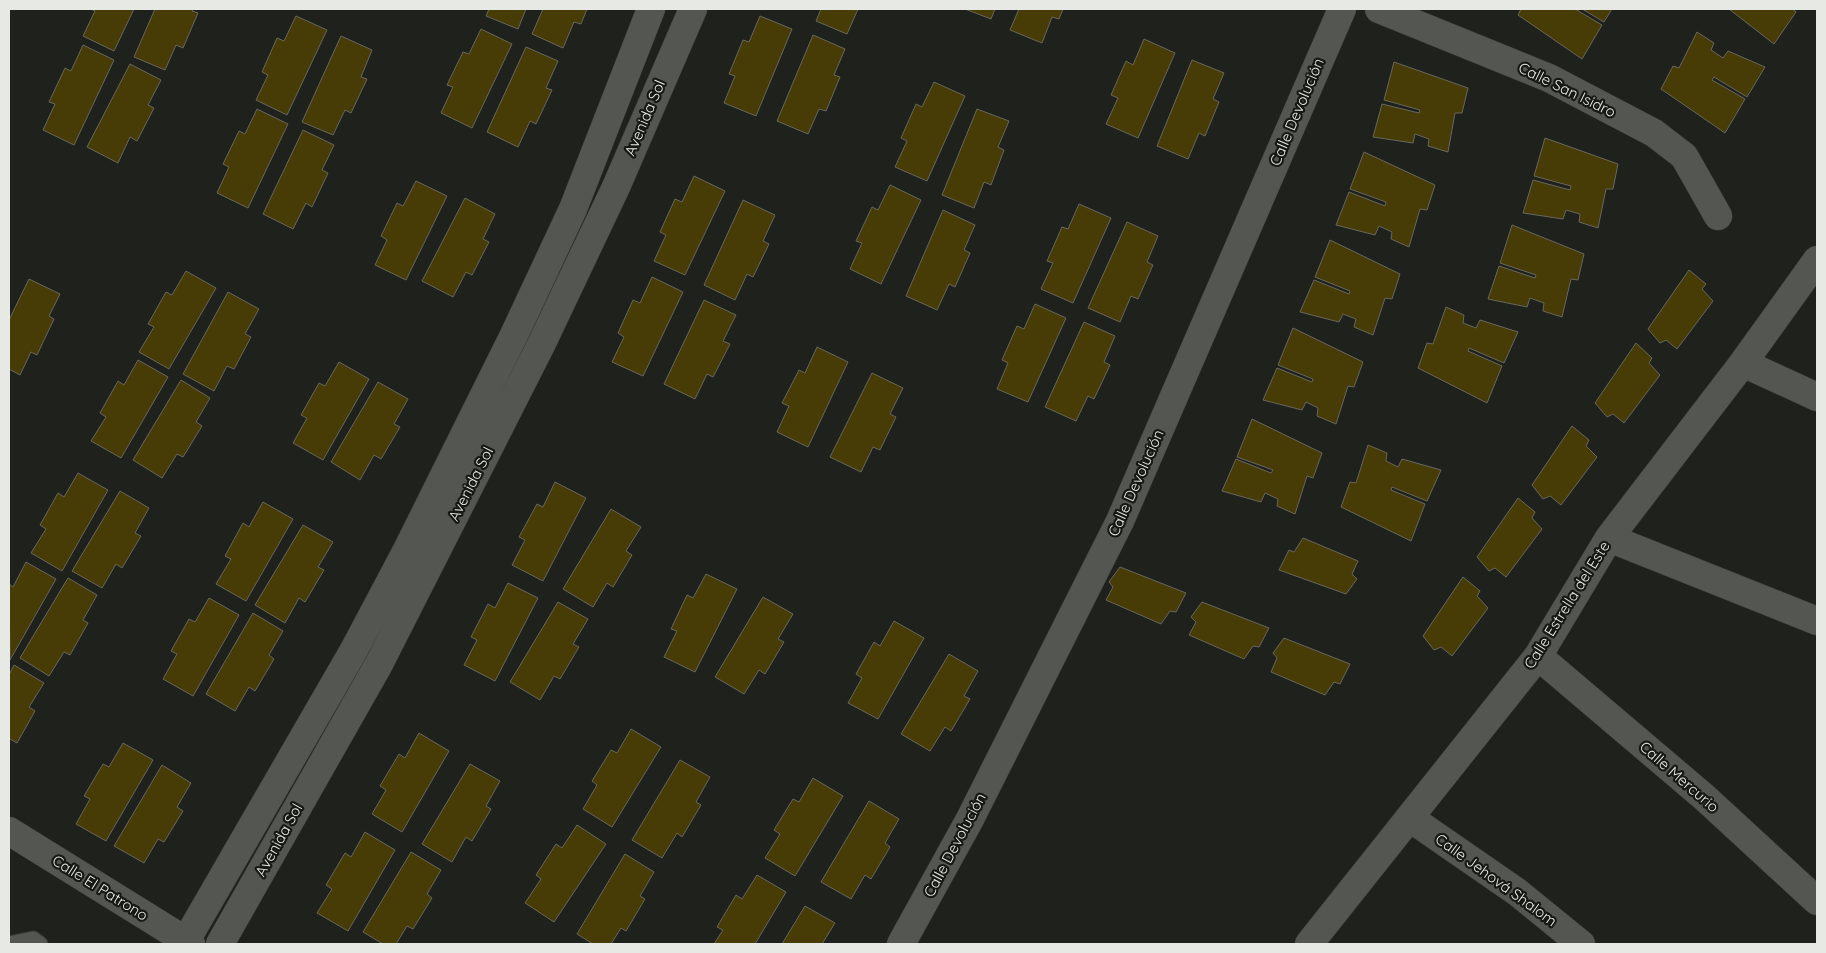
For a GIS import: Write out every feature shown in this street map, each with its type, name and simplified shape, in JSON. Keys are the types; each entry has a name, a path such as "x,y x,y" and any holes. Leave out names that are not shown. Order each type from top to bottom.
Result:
{"street":[{"name":"Avenida Sol","path":"220,944 379,664 420,554 511,341 573,209 651,9"},
{"name":"Avenida Sol","path":"187,943 354,650 420,554 541,345 616,187 693,9"},
{"name":"Calle Devolución","path":"901,944 970,819 1120,522 1342,9"},
{"name":"Calle San Isidro","path":"1379,9 1549,78 1654,133 1684,156 1718,216"},
{"path":"573,209 616,187"},
{"name":"Calle Estrella del Este","path":"1309,944 1538,656 1609,538 1743,363 1817,260"},
{"path":"1743,363 1817,397"},
{"path":"1609,538 1817,621"},
{"path":"354,650 379,664"},
{"name":"Calle Mercurio","path":"1538,656 1704,797 1817,901"},
{"name":"Calle Jehová Shalom","path":"1410,818 1517,892 1581,944"},
{"name":"Calle El Patrono","path":"9,831 187,943"}],"lane":[{"path":"9,944 33,939 40,944"}],"building":[{"path":"91,9 134,9 114,51 83,36 95,11"},
{"path":"155,9 193,9 192,11 198,13 183,48 176,45 165,70 134,57"},
{"path":"489,9 526,9 518,29 486,16"},
{"path":"543,9 587,9 581,24 574,22 563,48 532,34"},
{"path":"821,9 858,9 847,34 816,21"},
{"path":"965,9 995,9 991,19"},
{"path":"1019,9 1063,9 1059,19 1052,17 1042,43 1010,30"},
{"path":"1521,9 1575,9 1602,25 1582,59 1518,15"},
{"path":"1582,9 1612,9 1604,22"},
{"path":"1729,9 1792,9 1796,12 1774,44"},
{"path":"296,16 327,30 287,115 256,100 268,75 262,72 277,38 284,41"},
{"path":"760,16 792,29 756,116 724,103 735,76 729,74 743,40 749,42"},
{"path":"481,29 512,44 472,128 441,113 453,87 447,85 463,52 469,54"},
{"path":"1697,32 1714,43 1711,50 1723,58 1728,51 1765,67 1747,97 1714,77 1712,80 1745,99 1725,133 1661,89 1673,66 1679,68"},
{"path":"813,35 845,49 834,75 840,77 826,111 819,109 808,134 777,121"},
{"path":"341,36 372,50 361,77 367,79 351,113 345,110 333,135 302,122"},
{"path":"1144,39 1175,53 1138,138 1106,124 1118,98 1111,95 1126,61 1133,65"},
{"path":"83,45 114,60 74,145 43,130 55,104 49,102 65,68 71,71"},
{"path":"526,47 558,61 546,88 552,90 536,124 530,121 518,147 487,132"},
{"path":"1192,60 1224,73 1213,99 1219,102 1205,136 1199,133 1188,159 1157,146"},
{"path":"1394,62 1468,88 1462,113 1455,113 1448,152 1428,146 1429,139 1415,134 1413,143 1373,137 1382,104 1419,113 1420,110 1384,100"},
{"path":"130,64 161,80 148,105 154,108 137,141 130,137 118,163 87,147"},
{"path":"934,82 965,96 927,181 895,167 907,141 901,138 916,104 922,107"},
{"path":"257,109 288,124 248,208 217,193 229,167 223,164 239,131 245,134"},
{"path":"977,109 1009,121 998,147 1004,150 991,185 984,182 974,208 942,195"},
{"path":"303,130 334,145 322,170 328,173 312,207 306,203 293,229 263,214"},
{"path":"1545,138 1618,164 1613,189 1606,189 1598,228 1579,222 1580,214 1566,210 1563,219 1523,213 1533,180 1570,190 1571,186 1534,176"},
{"path":"1364,152 1435,185 1427,210 1420,209 1409,247 1391,239 1392,232 1379,226 1375,235 1336,225 1349,192 1385,206 1386,202 1350,189"},
{"path":"694,176 725,191 685,275 654,261 666,235 660,232 675,199 682,202"},
{"path":"416,181 447,196 406,280 375,265 387,240 381,236 397,203 403,206"},
{"path":"890,185 921,200 881,284 850,269 862,243 856,241 872,207 878,210"},
{"path":"465,198 495,214 483,239 489,242 472,275 466,272 453,297 422,281"},
{"path":"743,200 775,215 763,241 769,244 753,277 747,274 735,300 704,285"},
{"path":"1079,204 1111,218 1073,303 1041,289 1053,263 1047,261 1062,227 1068,229"},
{"path":"943,210 975,225 964,250 970,253 955,287 949,284 937,310 906,296"},
{"path":"1127,222 1158,236 1147,262 1153,265 1138,299 1131,296 1120,322 1088,308"},
{"path":"1512,225 1584,254 1578,280 1571,279 1562,317 1543,311 1544,303 1530,298 1527,307 1488,299 1499,266 1535,278 1536,275 1500,263"},
{"path":"1330,240 1400,274 1392,299 1385,298 1373,335 1354,327 1356,319 1343,314 1339,322 1300,312 1314,280 1349,294 1350,291 1315,277"},
{"path":"1689,270 1706,284 1702,289 1713,301 1677,349 1666,340 1660,343 1648,329"},
{"path":"186,271 216,288 169,369 139,352 154,327 148,324 166,292 172,295"},
{"path":"652,277 683,292 643,376 612,362 624,337 618,333 633,300 640,303"},
{"path":"29,279 60,294 49,316 54,319 37,355 31,352 20,375 9,369 9,320"},
{"path":"228,292 259,309 245,334 251,337 234,369 227,366 214,391 183,374"},
{"path":"704,300 736,315 723,341 730,344 713,377 707,374 695,399 664,384"},
{"path":"1035,304 1066,318 1028,402 997,389 1008,363 1002,360 1017,326 1024,329"},
{"path":"1446,307 1464,315 1463,323 1476,328 1480,320 1518,332 1504,363 1469,348 1468,351 1502,366 1487,403 1418,368 1427,343 1433,344"},
{"path":"1084,322 1115,336 1104,362 1110,365 1094,399 1088,396 1076,421 1045,407"},
{"path":"1293,328 1363,362 1354,387 1348,386 1336,424 1317,416 1318,408 1306,402 1302,410 1263,400 1277,368 1312,382 1313,379 1278,365"},
{"path":"1636,343 1652,358 1649,363 1660,375 1624,423 1613,414 1607,417 1595,403"},
{"path":"817,347 848,362 808,447 777,432 789,406 782,403 799,370 805,373"},
{"path":"138,360 168,377 121,458 91,441 106,417 100,413 118,381 124,385"},
{"path":"339,362 369,379 323,460 293,443 307,418 301,415 319,383 325,386"},
{"path":"872,373 903,388 890,414 896,417 880,450 873,447 861,472 830,457"},
{"path":"181,380 210,398 196,422 202,426 183,457 177,454 162,478 133,460"},
{"path":"378,382 408,399 394,424 400,427 381,459 374,455 360,480 331,462"},
{"path":"1252,419 1322,453 1313,478 1307,476 1295,514 1277,506 1278,499 1265,493 1261,502 1222,491 1236,459 1271,473 1273,470 1237,457"},
{"path":"1572,426 1589,440 1586,446 1597,457 1561,505 1550,496 1543,499 1532,485"},
{"path":"1368,445 1387,453 1386,461 1398,467 1402,459 1441,470 1427,501 1392,487 1391,490 1425,504 1411,541 1341,507 1350,482 1356,483"},
{"path":"78,473 108,490 62,571 31,553 46,529 40,525 58,493 64,497"},
{"path":"555,482 586,498 543,581 512,565 525,540 519,537 537,504 543,507"},
{"path":"120,491 149,508 135,533 141,536 122,568 116,564 102,588 72,571"},
{"path":"1518,498 1535,512 1532,518 1542,529 1506,577 1495,568 1489,571 1477,557"},
{"path":"263,502 293,519 246,601 216,584 231,559 225,556 243,523 249,527"},
{"path":"611,509 641,527 626,551 632,555 613,587 607,583 593,607 563,589"},
{"path":"303,525 333,542 318,567 324,570 305,602 299,598 285,623 255,605"},
{"path":"1303,538 1358,561 1352,574 1357,579 1346,594 1279,570 1289,550 1294,552"},
{"path":"26,562 56,579 10,660 9,584 13,587"},
{"path":"1120,567 1186,593 1176,612 1170,611 1161,624 1106,600 1113,587 1109,582"},
{"path":"706,574 737,589 695,672 664,657 677,631 671,629 687,595 693,598"},
{"path":"1463,577 1480,591 1477,596 1488,608 1452,656 1441,647 1434,650 1423,636"},
{"path":"68,578 97,595 83,620 88,623 70,655 64,652 49,676 20,658"},
{"path":"508,583 538,598 495,681 464,665 477,640 471,637 488,604 495,608"},
{"path":"763,597 793,614 778,639 784,642 765,674 759,670 744,694 715,677"},
{"path":"209,598 239,615 193,696 163,679 177,654 171,651 189,619 195,622"},
{"path":"558,602 588,619 573,644 579,647 560,679 554,676 540,700 510,682"},
{"path":"1202,602 1269,628 1259,647 1253,646 1244,659 1189,635 1196,622 1191,617"},
{"path":"253,613 283,631 269,655 274,659 255,691 249,687 235,711 206,694"},
{"path":"894,621 924,638 878,719 848,703 862,678 856,674 874,642 880,646"},
{"path":"1284,638 1350,664 1340,684 1334,682 1325,695 1271,672 1277,658 1273,653"},
{"path":"949,654 978,671 964,696 970,699 951,731 945,727 930,751 901,734"},
{"path":"14,665 44,683 29,707 35,711 17,743 10,739 9,742 9,675"},
{"path":"631,729 661,747 612,827 583,809 597,785 592,781 611,750 617,753"},
{"path":"419,733 449,751 402,832 372,814 386,790 380,786 399,754 405,758"},
{"path":"123,743 153,760 106,841 76,824 90,799 84,796 103,764 109,767"},
{"path":"680,760 710,777 696,802 701,805 682,837 677,833 662,858 632,840"},
{"path":"470,764 500,781 486,806 491,809 472,841 466,837 452,862 422,844"},
{"path":"162,765 191,783 177,807 183,811 164,842 158,839 144,863 114,846"},
{"path":"813,778 843,796 795,876 765,858 780,834 774,830 793,799 799,802"},
{"path":"869,801 899,819 885,843 890,847 871,879 865,875 851,899 821,882"},
{"path":"577,825 606,844 554,922 525,903 541,879 536,875 556,844 562,848"},
{"path":"365,832 395,850 348,931 317,913 332,889 326,885 345,853 351,857"},
{"path":"411,852 441,870 427,894 432,898 413,929 407,926 396,944 383,944 363,932"},
{"path":"625,854 654,872 640,896 645,899 626,931 621,928 611,944 593,944 577,934"},
{"path":"757,875 786,892 755,944 714,944 723,930 717,927 736,895 742,899"},
{"path":"805,906 835,923 822,944 782,944"}]}
